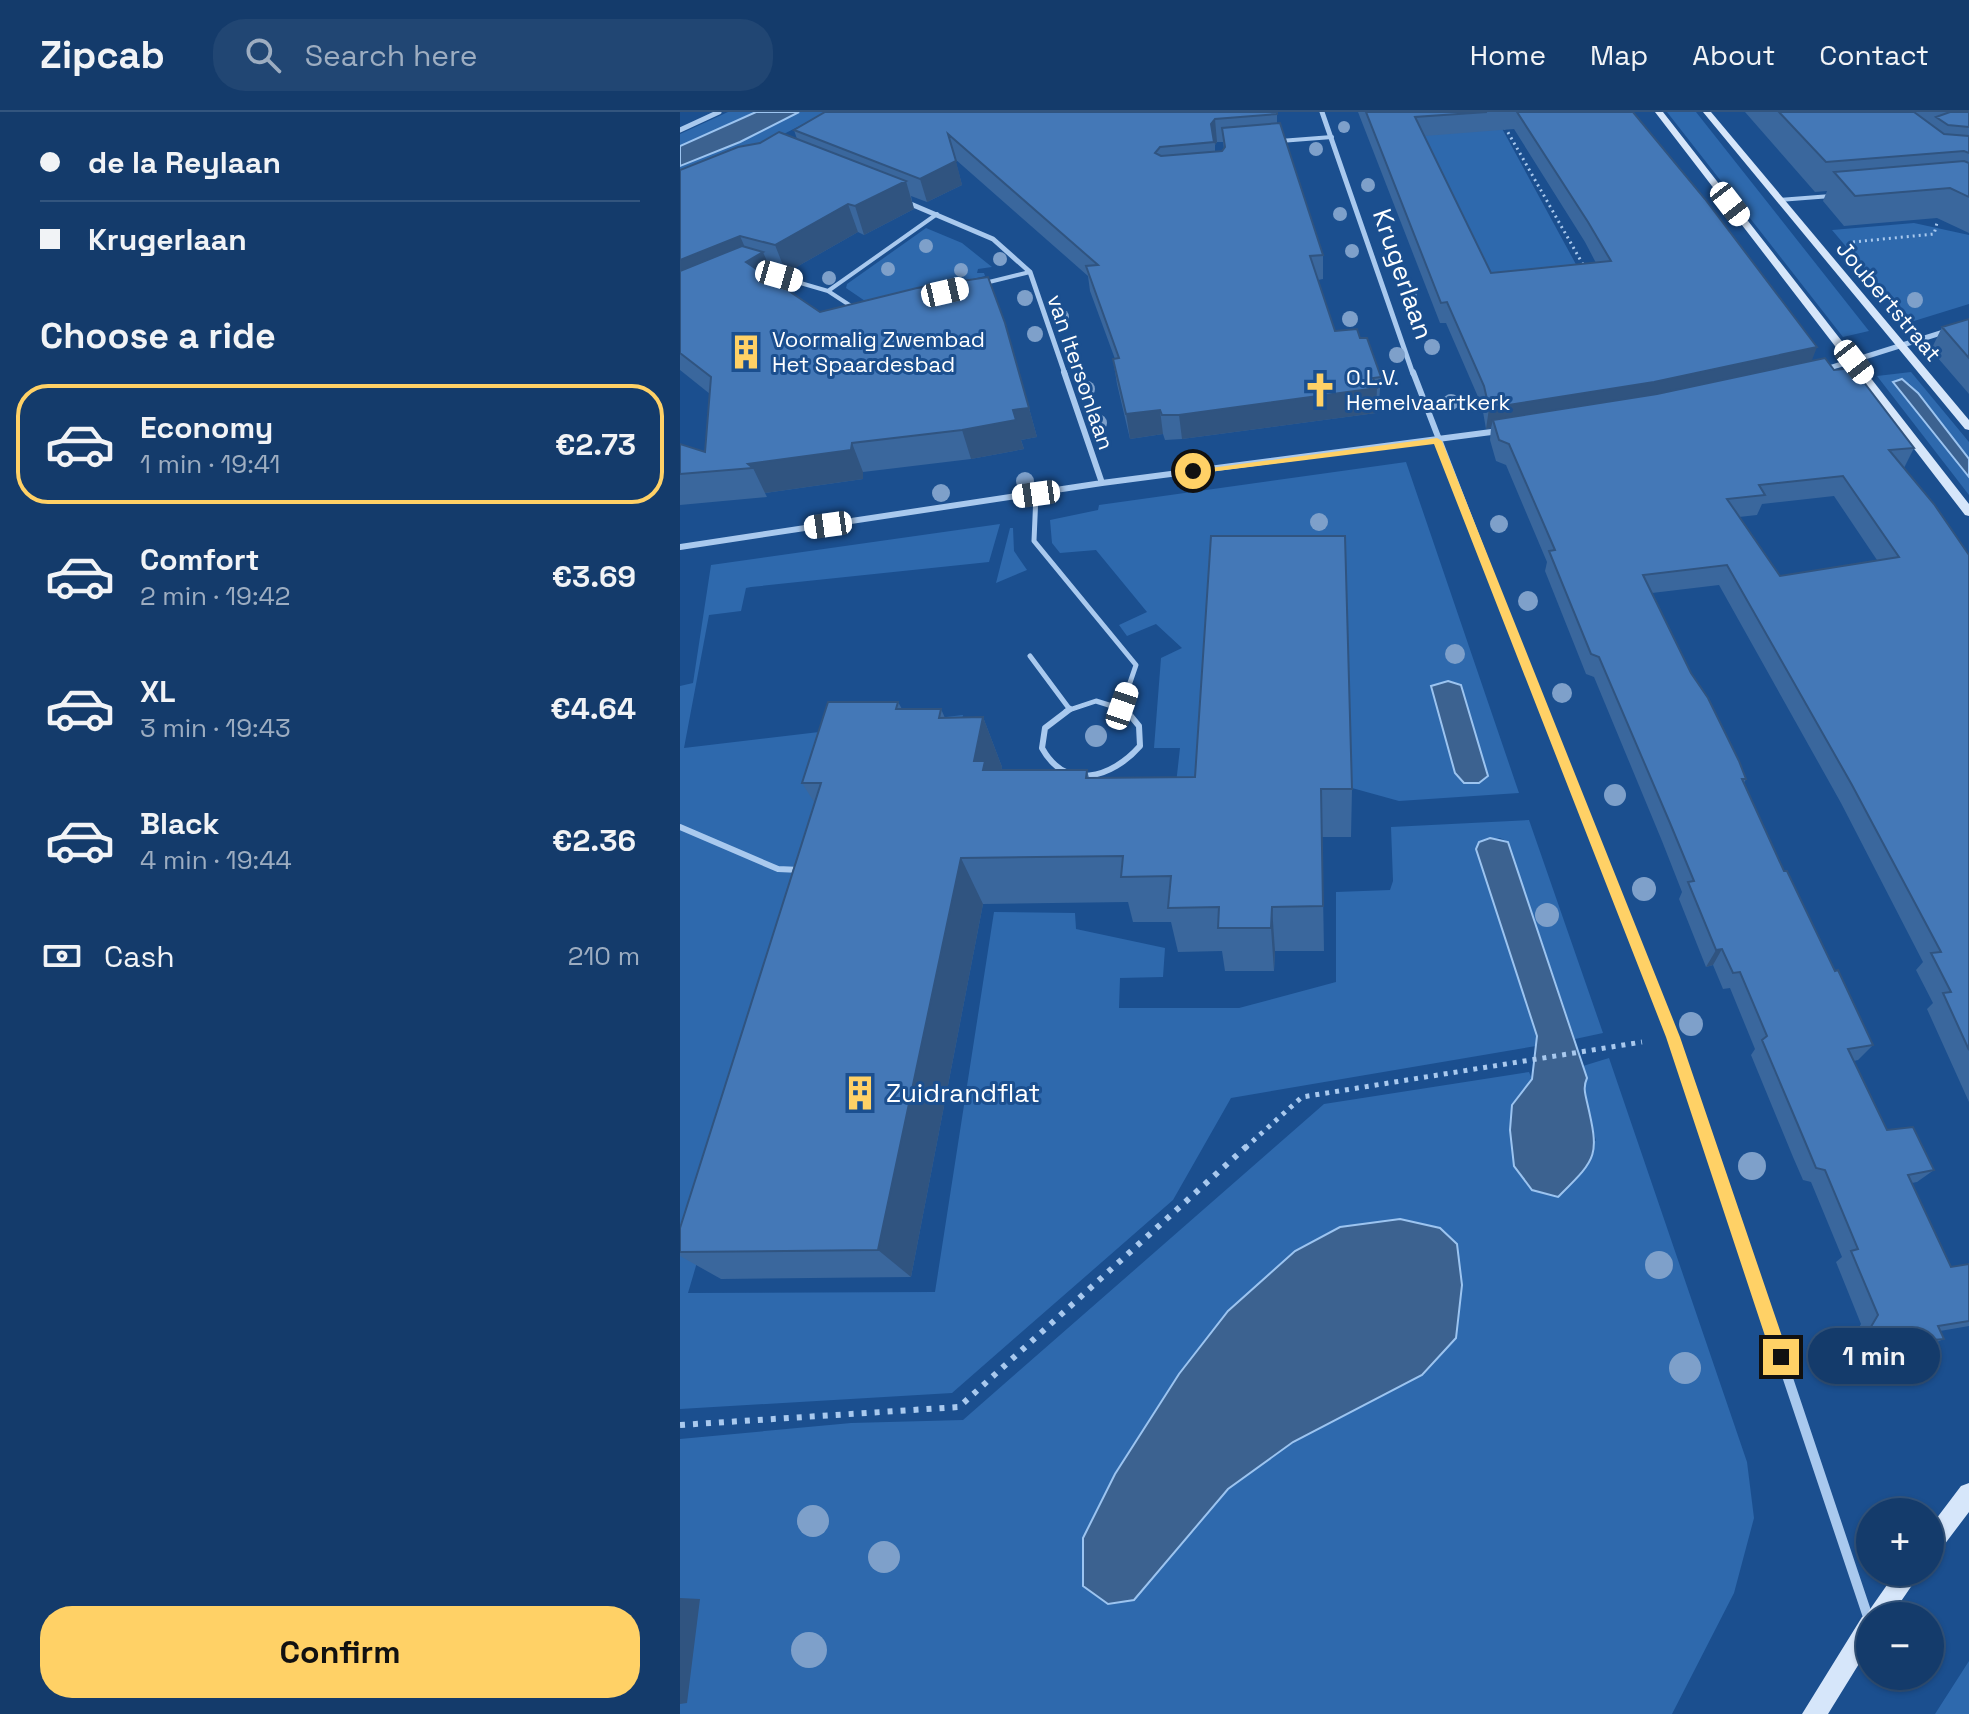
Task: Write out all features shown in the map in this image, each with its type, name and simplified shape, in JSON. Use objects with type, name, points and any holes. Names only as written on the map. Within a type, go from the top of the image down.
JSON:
[{"type":"main road","points":[[1659,112],[1969,512]]},
{"type":"main road","name":"Joubertstraat","points":[[1707,112],[1969,427]]},
{"type":"main road","points":[[1944,1527],[1969,1494]]},
{"type":"main road","points":[[1814,1714],[1856,1646]]},
{"type":"street","points":[[680,130],[719,112]]},
{"type":"street","name":"Krugerlaan","points":[[1322,112],[1437,441],[1673,1037],[1863,1602]]},
{"type":"street","name":"van Itersonlaan","points":[[896,198],[993,239],[1030,272],[1102,483]]},
{"type":"street","points":[[1808,374],[1956,328]]},
{"type":"street","points":[[680,547],[1102,483],[1437,441],[1512,428]]},
{"type":"lane","points":[[1275,142],[1332,137]]},
{"type":"lane","points":[[1779,200],[1839,195]]},
{"type":"lane","points":[[828,291],[937,214]]},
{"type":"lane","points":[[754,269],[828,291],[860,312]]},
{"type":"lane","name":"van Itersonlaan","points":[[984,283],[1030,272]]},
{"type":"lane","points":[[1036,494],[1034,541],[1136,665],[1122,706]]},
{"type":"lane","points":[[1030,656],[1068,707]]},
{"type":"lane","points":[[1096,701],[1122,706],[1140,723],[1140,746],[1120,767],[1089,776],[1059,769],[1048,760],[1042,738],[1046,726],[1068,707],[1096,701]]},
{"type":"lane","points":[[680,827],[778,869],[812,871]]},
{"type":"path","points":[[1505,126],[1591,279]]},
{"type":"path","points":[[1816,246],[1934,234],[1937,223]]},
{"type":"path","points":[[680,1425],[959,1407],[1302,1097],[1673,1037]]},
{"type":"shaded area","points":[[728,112],[756,112],[680,146],[680,134]]},
{"type":"shaded area","points":[[756,112],[799,112],[740,142],[680,166],[680,146]]},
{"type":"shaded area","points":[[799,112],[827,112],[772,140],[680,179],[680,166],[740,142]]},
{"type":"shaded area","points":[[1407,112],[1493,112],[1609,325],[1552,412]]},
{"type":"shaded area","points":[[1667,112],[1696,112],[1869,331],[1843,337]]},
{"type":"shaded area","points":[[1914,223],[1969,235],[1969,304],[1914,321],[1888,296],[1832,230]]},
{"type":"shaded area","points":[[926,228],[962,243],[992,267],[978,269],[977,273],[984,273],[985,276],[877,303],[868,303],[846,288],[847,284]]},
{"type":"shaded area","points":[[1911,372],[1969,442],[1969,459],[1909,383],[1899,390],[1969,477],[1969,495],[1877,376]]},
{"type":"shaded area","points":[[1902,379],[1918,393],[1969,459],[1969,477],[1893,382]]},
{"type":"shaded area","points":[[1406,462],[1519,793],[1399,801],[1352,788],[1176,784],[1180,748],[1154,748],[1161,658],[1182,648],[1156,624],[1127,636],[1119,625],[1147,612],[1096,550],[1060,553],[1052,543],[1050,520],[1098,510],[1099,505]]},
{"type":"shaded area","points":[[1000,524],[989,562],[751,587],[746,588],[741,611],[709,615],[684,748],[963,715],[957,744],[812,871],[688,1293],[935,1292],[994,912],[1075,913],[1076,929],[1165,948],[1163,977],[1120,978],[1119,1008],[1239,1008],[1336,982],[1336,892],[1390,890],[1393,881],[1391,827],[1529,820],[1603,1033],[1575,1039],[1508,842],[1500,838],[1479,842],[1476,849],[1537,1036],[1536,1046],[1231,1098],[1173,1200],[952,1393],[680,1409],[680,686],[693,683],[711,565]]},
{"type":"shaded area","points":[[1010,528],[1013,528],[1014,551],[1027,570],[996,583]]},
{"type":"shaded area","points":[[1448,681],[1461,685],[1488,776],[1479,783],[1464,783],[1455,773],[1431,686]]},
{"type":"shaded area","points":[[1490,838],[1508,842],[1587,1078],[1585,1090],[1593,1135],[1592,1156],[1558,1197],[1532,1190],[1514,1166],[1510,1130],[1512,1105],[1532,1079],[1537,1036],[1476,849],[1479,842]]},
{"type":"shaded area","points":[[1609,1058],[1747,1462],[1754,1518],[1734,1593],[1672,1714],[680,1714],[680,1439],[851,1423],[963,1420],[1324,1104],[1529,1072],[1532,1079],[1512,1105],[1596,1141],[1583,1086],[1587,1078],[1583,1066]]},
{"type":"shaded area","points":[[1400,1219],[1440,1228],[1457,1244],[1462,1285],[1456,1338],[1422,1375],[1293,1442],[1228,1489],[1134,1600],[1108,1604],[1083,1586],[1083,1538],[1115,1474],[1179,1374],[1228,1311],[1295,1251],[1340,1227]]},
{"type":"shaded area","points":[[1969,1661],[1969,1714],[1935,1714]]},
{"type":"building","points":[[825,112],[1277,112],[1215,119],[1211,124],[1214,142],[1160,147],[1155,153],[1161,156],[1222,151],[1225,147],[1222,128],[1280,123],[1323,255],[1310,256],[1335,331],[1357,329],[1360,338],[1367,338],[1381,377],[1373,378],[1377,388],[1179,415],[1162,415],[1160,410],[1126,414],[1113,359],[1119,358],[1086,266],[1098,265],[948,134],[956,161],[920,179],[794,130]]},
{"type":"building","points":[[1366,112],[1487,112],[1415,117],[1491,273],[1611,261],[1517,112],[1633,112],[1705,199],[1817,347],[1654,382],[1489,408],[1484,386],[1447,302],[1441,303]]},
{"type":"building","points":[[1779,112],[1914,112],[1944,134],[1969,136],[1969,153],[1826,162]]},
{"type":"building","points":[[1950,112],[1969,112],[1969,127],[1948,125],[1936,117]]},
{"type":"building","points":[[779,132],[906,181],[855,206],[848,204],[775,245],[740,236],[680,260],[680,170],[738,147],[760,143]]},
{"type":"building","points":[[1969,163],[1969,197],[1950,188],[1855,196],[1834,172]]},
{"type":"building","points":[[742,246],[763,252],[746,262],[820,312],[917,288],[988,277],[1005,323],[1029,408],[1013,410],[1016,420],[962,430],[852,443],[851,450],[748,464],[753,468],[680,474],[680,444],[705,452],[711,377],[680,353],[680,271]]},
{"type":"building","points":[[1969,319],[1969,358],[1942,327]]},
{"type":"building","points":[[1825,358],[1834,370],[1853,368],[1914,448],[1889,450],[1934,504],[1969,555],[1969,1050],[1943,993],[1951,992],[1931,953],[1941,952],[1852,785],[1727,565],[1643,575],[1739,761],[1746,779],[1742,779],[1784,871],[1787,871],[1835,971],[1838,970],[1873,1045],[1848,1049],[1887,1130],[1913,1127],[1934,1170],[1908,1175],[1951,1267],[1969,1264],[1969,1321],[1938,1326],[1944,1339],[1859,1347],[1878,1315],[1851,1251],[1858,1249],[1825,1170],[1816,1168],[1762,1040],[1767,1036],[1740,972],[1733,973],[1722,949],[1716,950],[1688,882],[1694,881],[1670,823],[1599,657],[1591,654],[1549,551],[1555,550],[1509,444],[1499,440],[1493,420],[1657,394]],"holes":[[[1843,476],[1899,557],[1780,576],[1727,499],[1765,495],[1759,485]]]},
{"type":"building","points":[[1211,536],[1345,536],[1352,789],[1321,789],[1323,906],[1272,907],[1271,928],[1218,928],[1219,907],[1168,908],[1171,876],[1121,877],[1123,856],[961,858],[878,1250],[680,1252],[680,1228],[821,783],[802,783],[828,702],[898,702],[896,709],[941,709],[939,718],[983,717],[974,761],[985,761],[983,770],[1087,770],[1086,778],[1195,777]]},
{"type":"place","name":"Voormalig Zwembad Het Spaardesbad","points":[[746,352]]},
{"type":"place","name":"O.L.V. Hemelvaartkerk","points":[[1320,390]]},
{"type":"place","name":"Zuidrandflat","points":[[860,1093]]},
{"type":"route","points":[[1193,471],[1437,441],[1673,1037],[1781,1357]]}]
